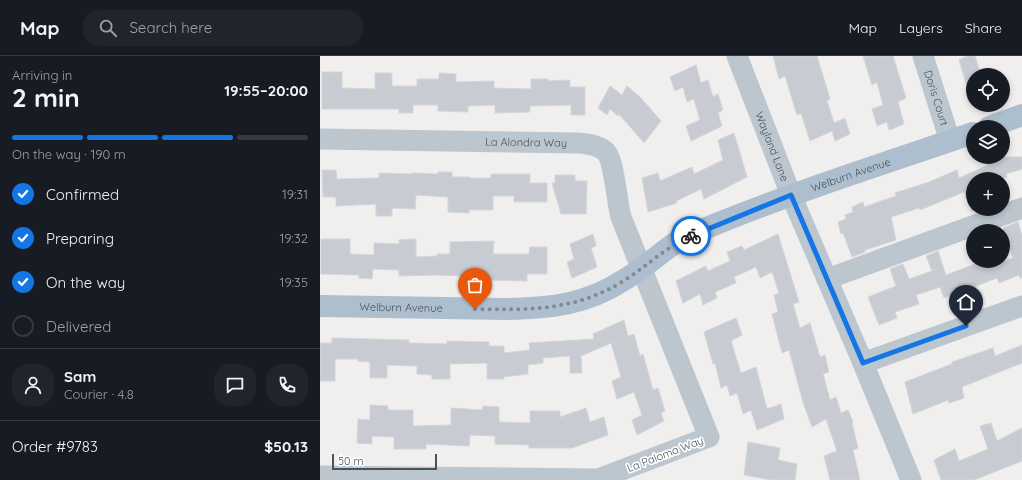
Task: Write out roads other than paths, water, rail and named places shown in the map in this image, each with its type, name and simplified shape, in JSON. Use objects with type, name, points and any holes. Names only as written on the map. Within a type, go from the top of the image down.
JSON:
[{"type":"main road","points":[[1010,120],[1022,116]]},
{"type":"main road","name":"Welburn Avenue","points":[[320,306],[536,309],[556,306],[590,297],[608,290],[641,269],[680,240],[710,227],[791,195],[966,135]]},
{"type":"street","name":"Wayland Lane","points":[[737,56],[791,195],[912,480]]},
{"type":"street","name":"Doris Court","points":[[923,56],[950,141]]},
{"type":"street","name":"La Alondra Way","points":[[320,140],[572,143],[597,146],[605,150],[612,163],[617,204],[641,269]]},
{"type":"street","points":[[827,279],[1022,208]]},
{"type":"street","name":"La Paloma Way","points":[[320,476],[598,480],[709,437],[641,269]]},
{"type":"street","points":[[863,363],[1022,306]]}]
